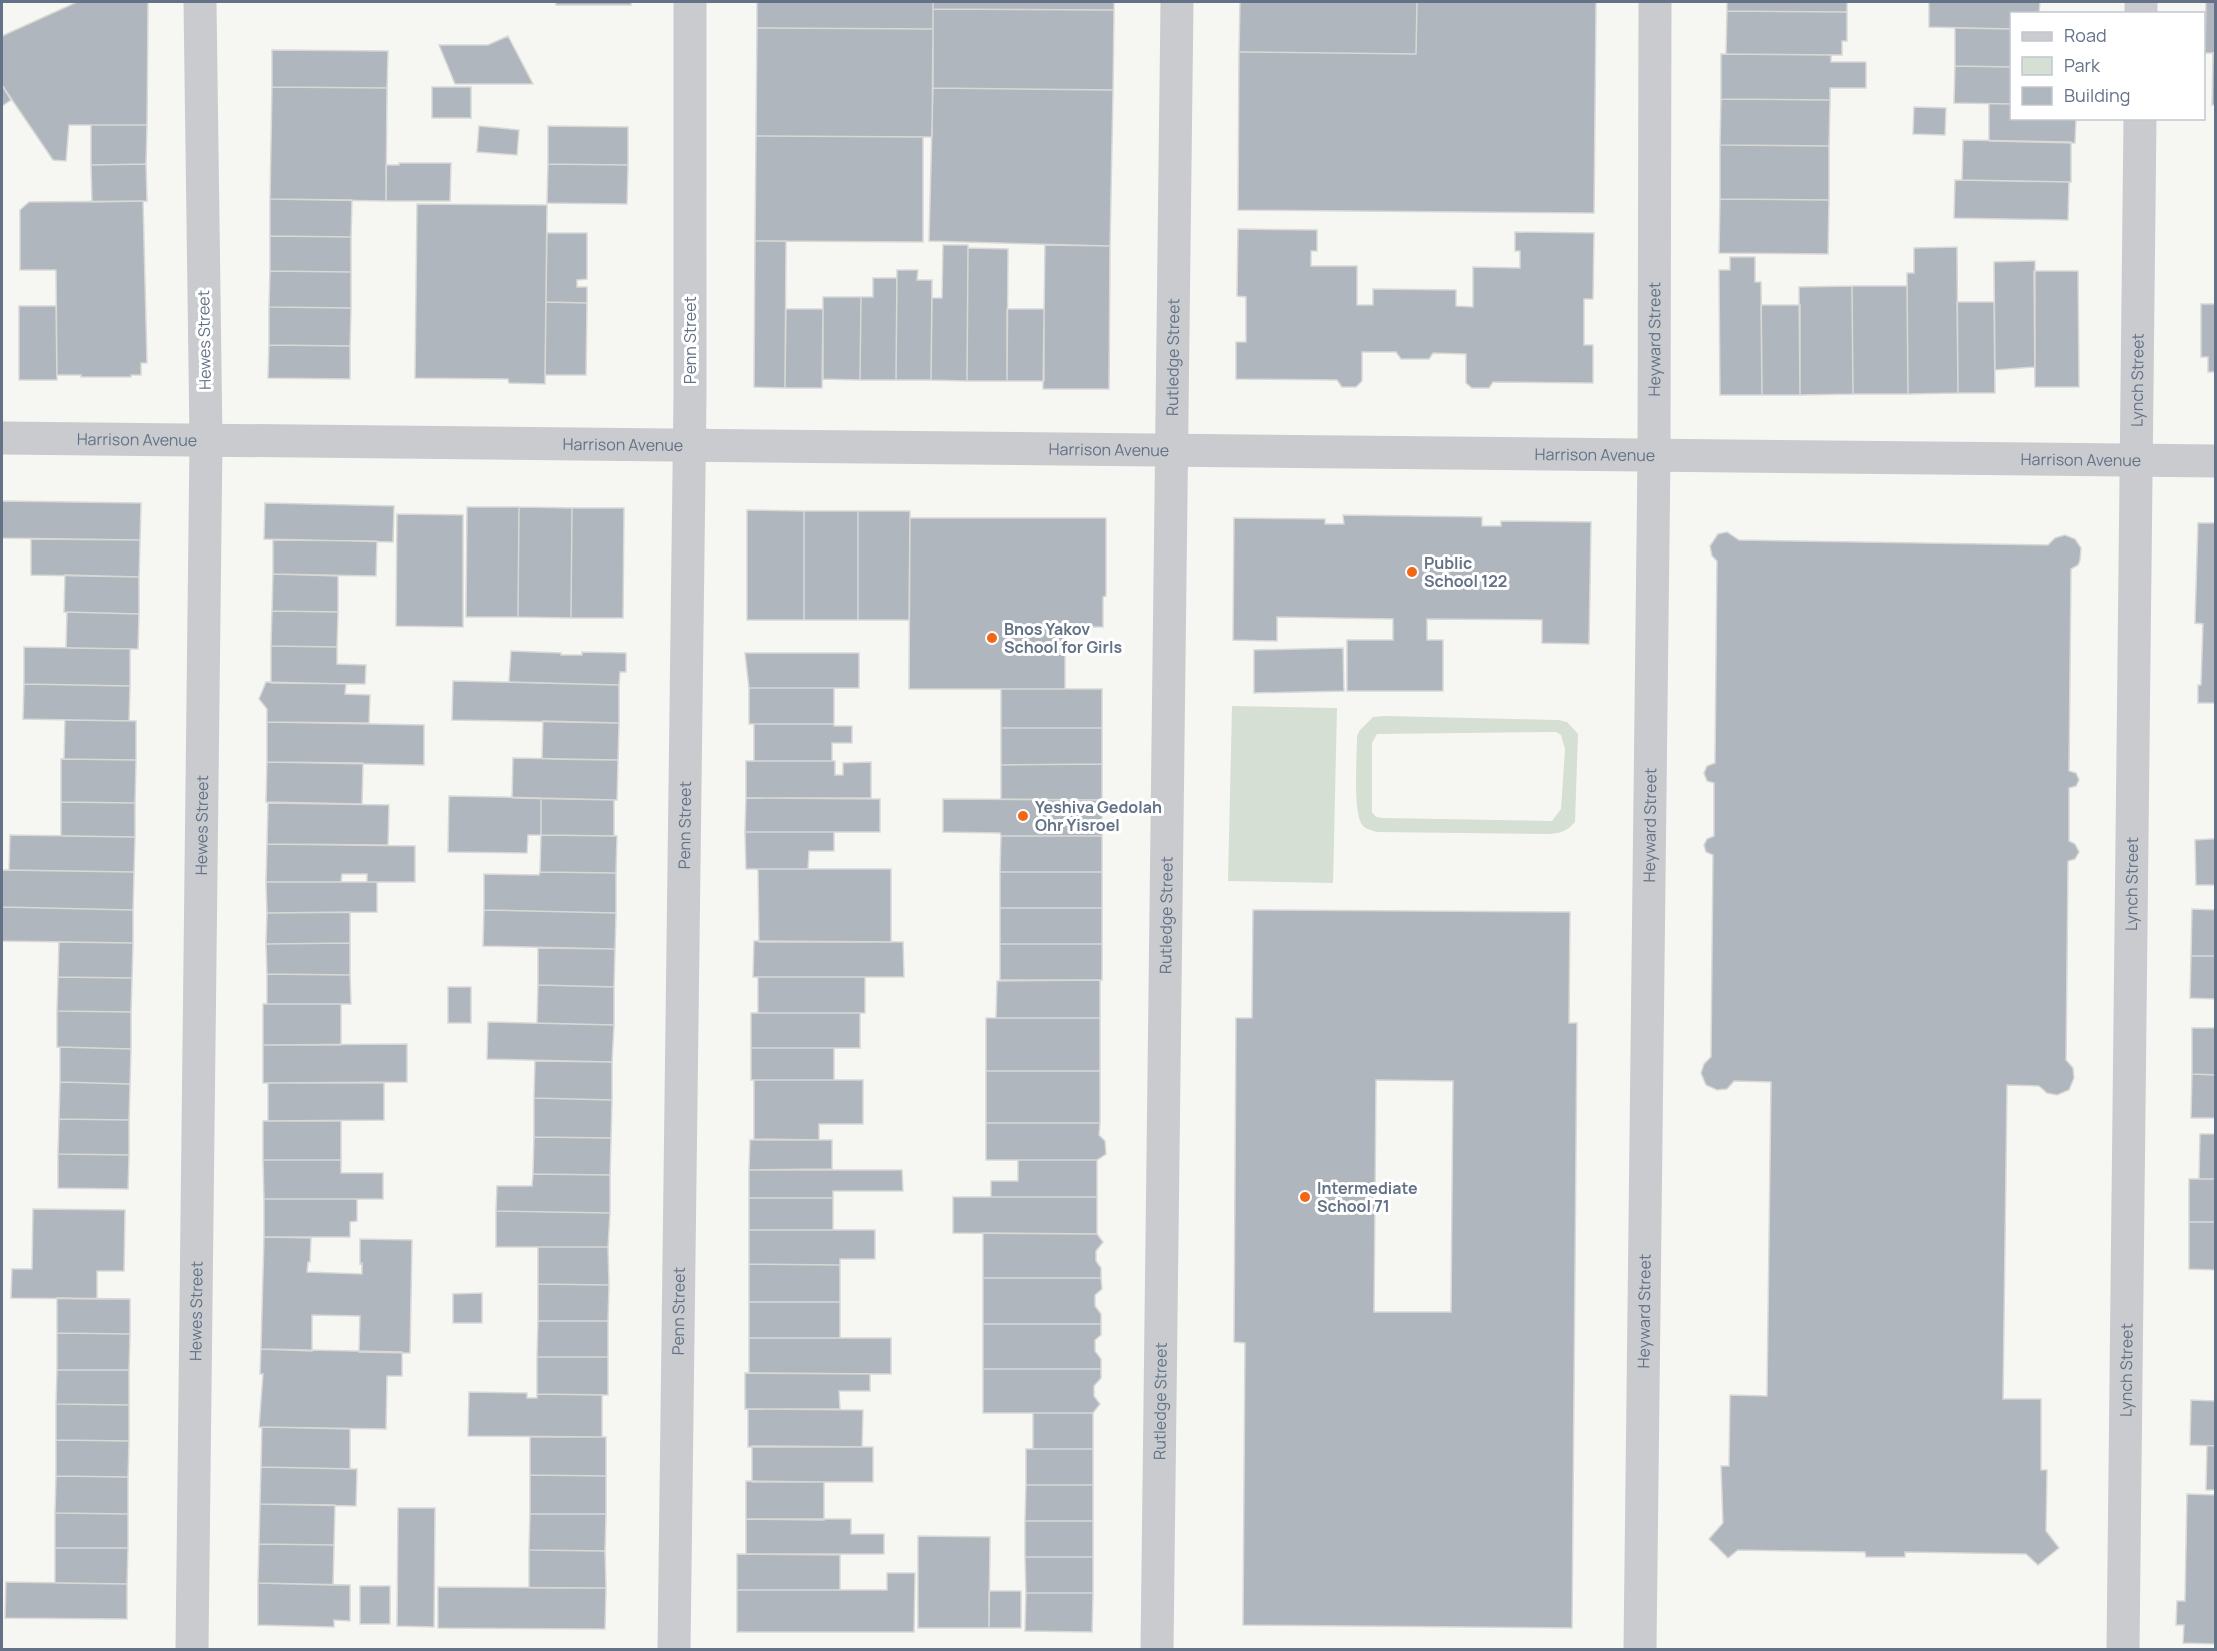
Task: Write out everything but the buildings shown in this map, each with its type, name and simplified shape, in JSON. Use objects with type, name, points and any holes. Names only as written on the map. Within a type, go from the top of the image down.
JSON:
[{"type":"street","name":"Hewes Street","points":[[192,1650],[206,440],[200,2]]},
{"type":"street","name":"Penn Street","points":[[674,1650],[689,446],[690,2]]},
{"type":"street","name":"Rutledge Street","points":[[1157,1650],[1177,2]]},
{"type":"street","name":"Heyward Street","points":[[1640,1650],[1654,454],[1655,2]]},
{"type":"street","name":"Lynch Street","points":[[2123,1650],[2140,120]]},
{"type":"street","name":"Harrison Avenue","points":[[2,438],[2216,461]]},
{"type":"green space","points":[[1232,706],[1337,708],[1333,883],[1228,881]]},
{"type":"green space","points":[[1373,717],[1567,722],[1578,734],[1575,822],[1564,831],[1550,834],[1377,832],[1364,827],[1357,806],[1357,736]],"holes":[[[1556,732],[1561,735],[1565,749],[1561,809],[1552,821],[1383,818],[1376,817],[1372,812],[1372,743],[1377,734]]]},
{"type":"place","name":"Public School 122","points":[[1412,572]]},
{"type":"place","name":"Bnos Yakov School for Girls","points":[[992,638]]},
{"type":"place","name":"Yeshiva Gedolah Ohr Yisroel","points":[[1023,816]]},
{"type":"place","name":"Intermediate School 71","points":[[1305,1197]]}]
